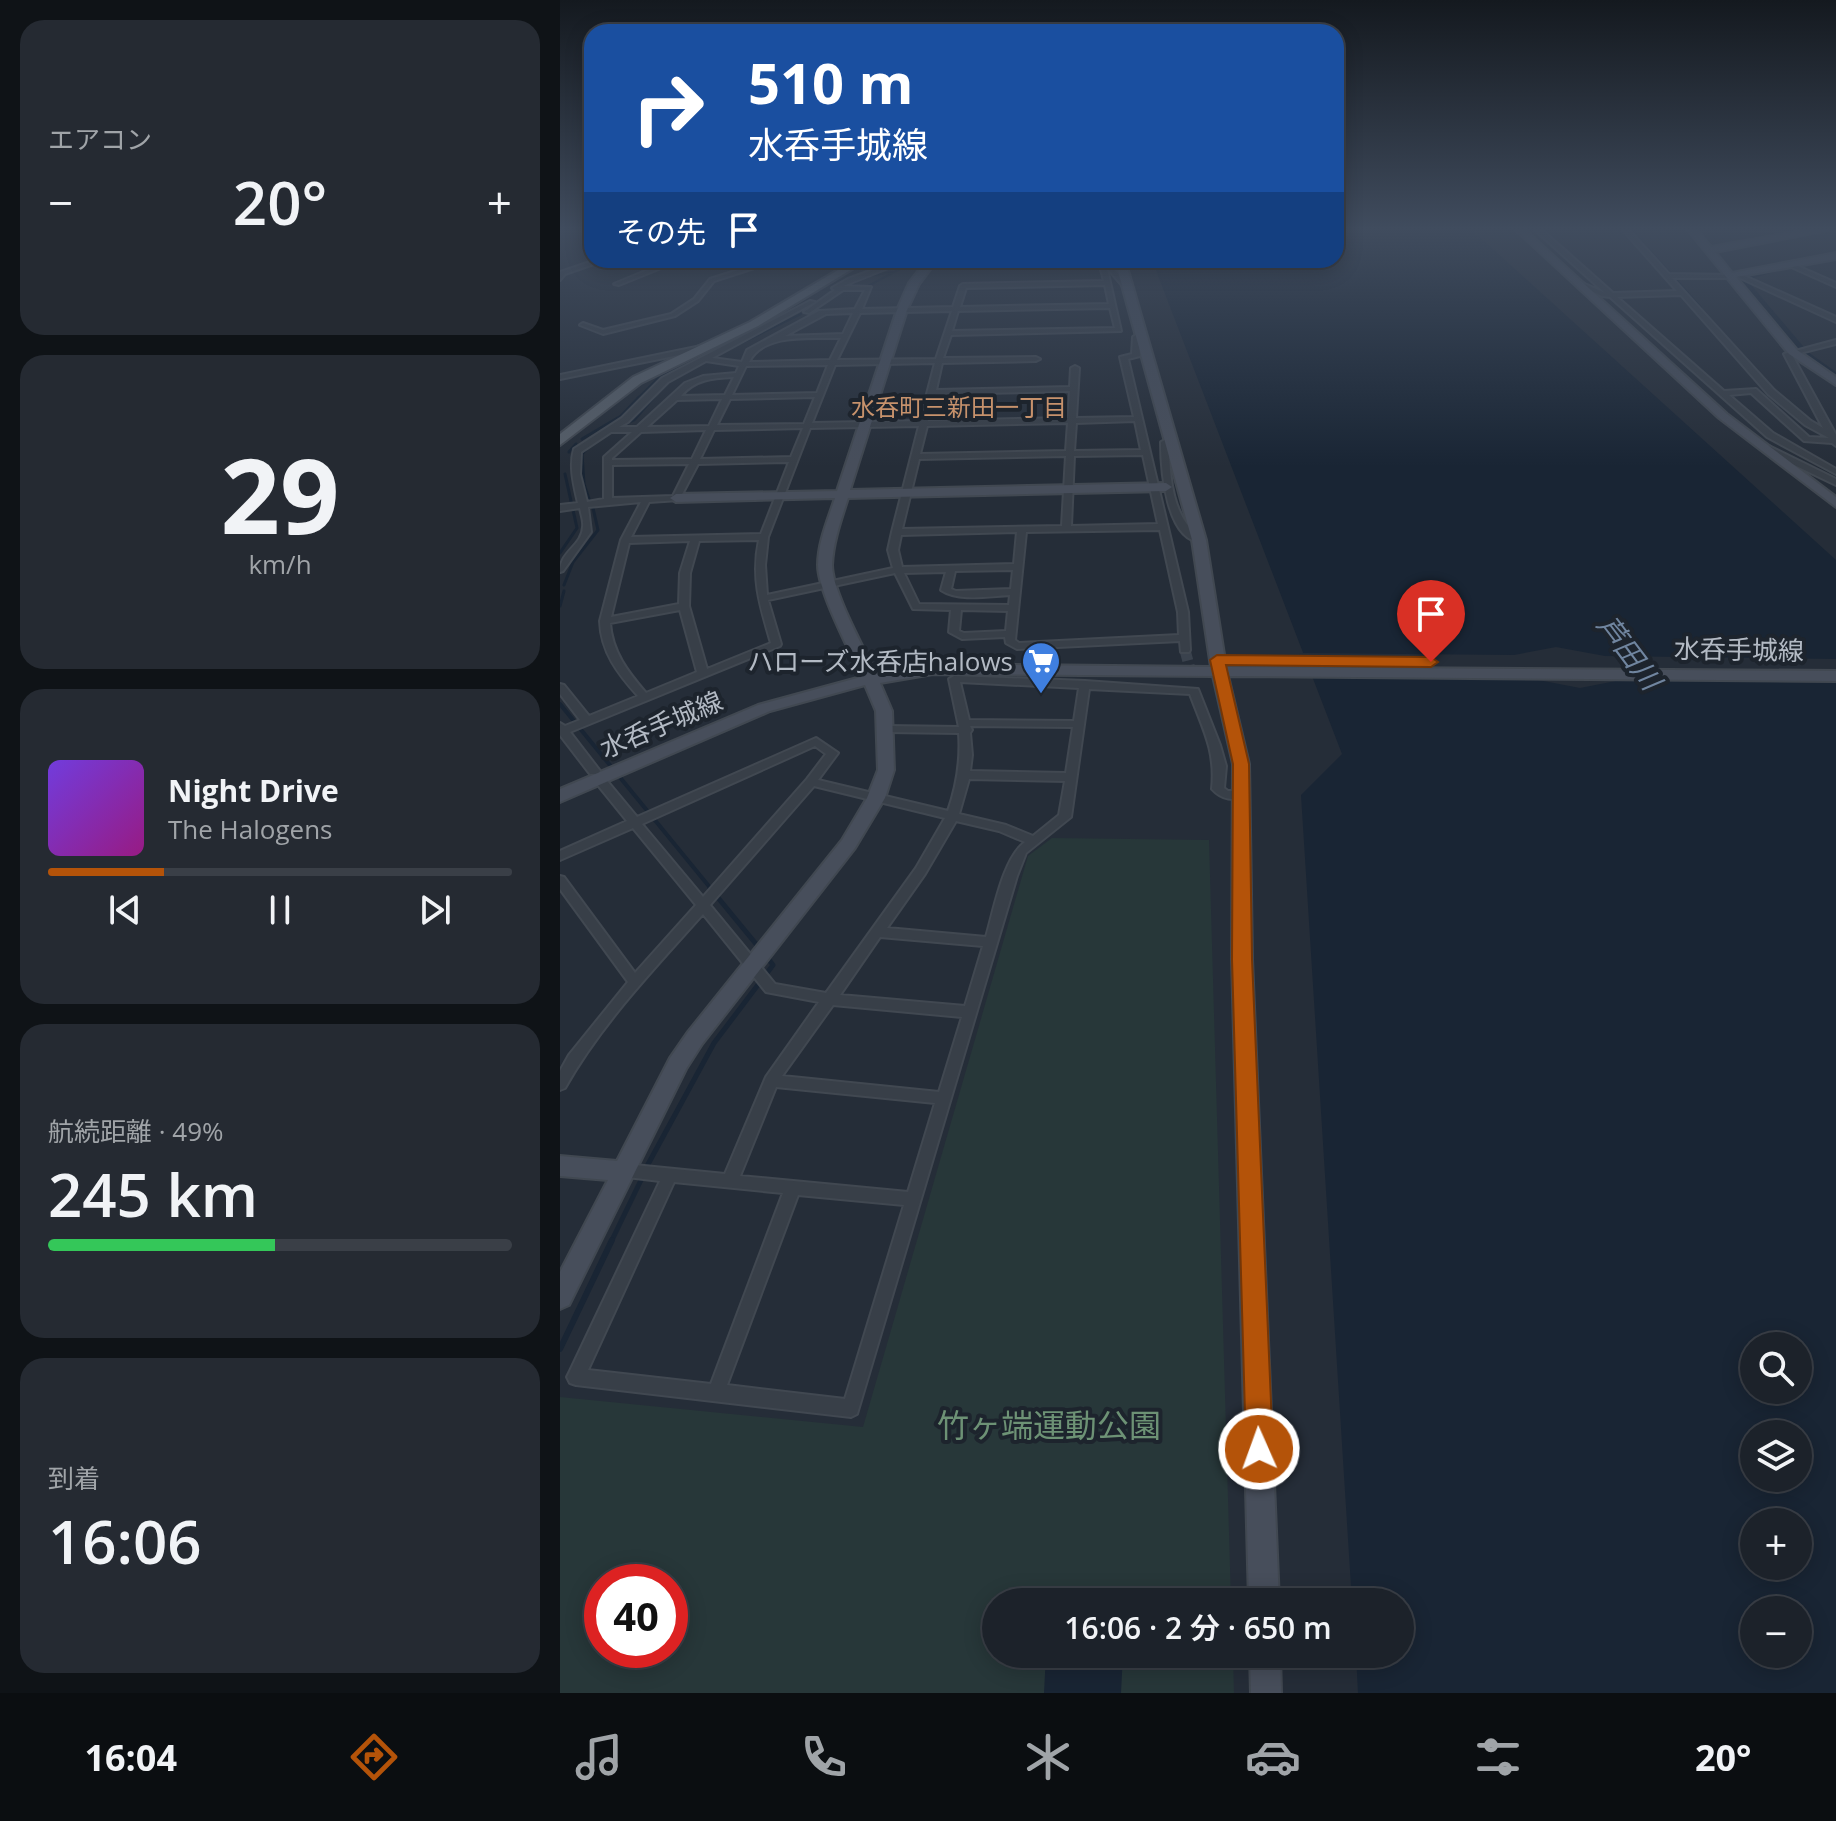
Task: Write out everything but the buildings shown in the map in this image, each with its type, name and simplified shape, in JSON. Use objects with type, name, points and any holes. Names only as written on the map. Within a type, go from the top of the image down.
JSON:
[{"type":"main road","points":[[560,441],[637,380],[702,353],[779,309]]},
{"type":"street","points":[[583,325],[594,326],[603,332],[673,315],[682,309]]},
{"type":"street","points":[[807,309],[955,309]]},
{"type":"street","points":[[571,507],[577,451],[625,420],[665,380],[702,353],[807,309]]},
{"type":"street","points":[[955,309],[904,494],[893,550],[898,570],[916,607],[1013,608]]},
{"type":"street","points":[[1041,331],[1044,309]]},
{"type":"street","points":[[949,333],[1119,330],[1114,309]]},
{"type":"street","points":[[1134,309],[1199,540],[1219,665],[1241,764],[1264,1588]]},
{"type":"street","points":[[1605,309],[1750,439],[1836,503]]},
{"type":"street","points":[[1631,309],[1770,435],[1836,472]]},
{"type":"street","points":[[1696,309],[1787,408],[1831,434]]},
{"type":"street","points":[[1701,309],[1778,391],[1831,434]]},
{"type":"street","points":[[1760,309],[1793,352],[1816,372],[1836,382]]},
{"type":"street","points":[[1811,309],[1836,320]]},
{"type":"street","points":[[560,1297],[630,1172],[678,1064],[761,965],[849,844],[876,798],[886,770],[887,729],[870,674],[829,585],[825,567],[829,536],[902,310]]},
{"type":"street","points":[[676,498],[750,352],[826,311]]},
{"type":"street","points":[[858,311],[832,363],[764,537],[757,563],[762,599],[776,644],[564,729],[608,770],[640,820],[711,896],[761,965],[829,999],[970,1012]]},
{"type":"street","points":[[1141,334],[1136,337],[1136,356],[1124,357],[1137,419],[1161,488],[1188,534],[1199,540]]},
{"type":"street","points":[[777,338],[846,336]]},
{"type":"street","points":[[1831,434],[1788,354],[1835,343]]},
{"type":"street","points":[[560,377],[702,353],[744,364],[1036,359]]},
{"type":"street","points":[[1066,528],[1075,368]]},
{"type":"street","points":[[1798,373],[1816,372]]},
{"type":"street","points":[[608,501],[608,457],[675,398],[681,389],[705,375],[739,375]]},
{"type":"street","points":[[931,392],[1074,389]]},
{"type":"street","points":[[1724,393],[1753,391],[1807,439],[1831,434]]},
{"type":"street","points":[[675,398],[820,395]]},
{"type":"street","points":[[610,430],[1137,419]]},
{"type":"street","points":[[1171,439],[1165,442],[1161,488],[1164,527],[1183,612],[1185,650]]},
{"type":"street","points":[[1750,439],[1836,482]]},
{"type":"street","points":[[915,457],[1147,452]]},
{"type":"street","points":[[608,463],[795,459]]},
{"type":"street","points":[[571,507],[608,501],[676,498],[1161,488]]},
{"type":"street","points":[[644,697],[617,667],[604,635],[625,540],[646,500]]},
{"type":"street","points":[[560,569],[587,533],[589,524],[571,507]]},
{"type":"street","points":[[896,532],[1164,527]]},
{"type":"street","points":[[1022,529],[1010,641],[1017,646],[1183,638]]},
{"type":"street","points":[[625,540],[764,537]]},
{"type":"street","points":[[695,539],[685,573],[684,606],[703,674]]},
{"type":"street","points":[[762,599],[898,570],[1018,567]]},
{"type":"street","points":[[951,569],[946,590],[955,594],[1015,592]]},
{"type":"street","points":[[605,621],[684,606]]},
{"type":"street","points":[[956,609],[954,632],[962,636],[1011,634]]},
{"type":"street","name":"水呑手城線","points":[[560,786],[764,708],[870,674],[933,669],[1219,665],[1836,666]]},
{"type":"street","name":"水呑手城線","points":[[1244,665],[1836,676]]},
{"type":"street","points":[[1192,677],[1220,766],[1218,789],[1225,795],[1240,794]]},
{"type":"street","points":[[730,1181],[771,1081],[954,818],[966,775],[967,726],[954,679],[1194,691]]},
{"type":"street","points":[[664,1175],[576,1377],[851,1408],[1021,851],[1065,817],[1085,684]]},
{"type":"street","points":[[560,687],[586,722]]},
{"type":"street","points":[[887,729],[1079,724]]},
{"type":"street","points":[[560,856],[816,741],[832,753],[811,782],[567,1056],[560,1084]]},
{"type":"street","name":"水呑手城線","points":[[560,796],[608,770]]},
{"type":"street","points":[[966,775],[1071,777]]},
{"type":"street","points":[[811,782],[1002,828],[1032,840]]},
{"type":"street","points":[[560,880],[635,982]]},
{"type":"street","points":[[877,932],[991,942]]},
{"type":"street","points":[[771,1081],[944,1098]]},
{"type":"street","points":[[560,1166],[914,1199]]},
{"type":"street","points":[[716,1393],[793,1187]]},
{"type":"street","points":[[1265,1668],[1266,1693]]},
{"type":"green space","name":"竹ヶ端運動公園","points":[[1052,838],[1209,840],[1231,1588],[982,1588],[982,1668],[1233,1668],[1234,1693],[560,1693],[560,1397],[863,1427],[1028,856]]},
{"type":"water","name":"芦田川","points":[[1171,309],[1559,309],[1836,560],[1836,1693],[1358,1693],[1357,1668],[1414,1668],[1414,1588],[1351,1588],[1301,795],[1342,754]]},
{"type":"water","points":[[1045,1668],[1122,1668],[1121,1693],[1044,1693]]},
{"type":"pier","points":[[1556,647],[1605,656],[1836,659],[1836,683],[1621,680],[1580,688],[1533,679],[1308,677],[1299,653],[1514,655]]},
{"type":"waterway","points":[[1768,309],[1805,354],[1836,375]]},
{"type":"waterway","points":[[717,355],[801,314]]},
{"type":"waterway","points":[[639,397],[657,379],[711,352]]},
{"type":"waterway","points":[[652,399],[667,382]]},
{"type":"waterway","points":[[582,439],[621,416],[639,397]]},
{"type":"waterway","points":[[618,427],[634,420],[654,397]]},
{"type":"waterway","points":[[569,452],[576,444]]},
{"type":"waterway","points":[[589,446],[582,454],[584,484],[590,502]]},
{"type":"waterway","points":[[560,553],[577,528],[565,474]]},
{"type":"waterway","points":[[564,585],[573,562],[598,530],[593,508]]},
{"type":"waterway","points":[[560,606],[564,591]]},
{"type":"waterway","points":[[560,704],[712,890]]},
{"type":"waterway","points":[[710,888],[761,950]]},
{"type":"waterway","points":[[646,1168],[714,1043],[773,965],[766,956]]},
{"type":"waterway","points":[[611,1242],[643,1176]]},
{"type":"waterway","points":[[560,1349],[612,1240]]},
{"type":"tunnel","points":[[1185,650],[1192,677]]},
{"type":"place","name":"ハローズ水呑店halows","points":[[1041,695]]},
{"type":"district","name":"水呑町三新田一丁目","points":[[959,406]]},
{"type":"route","points":[[1259,1449],[1251,1144],[1242,959],[1241,764],[1217,660],[1431,662]]}]
